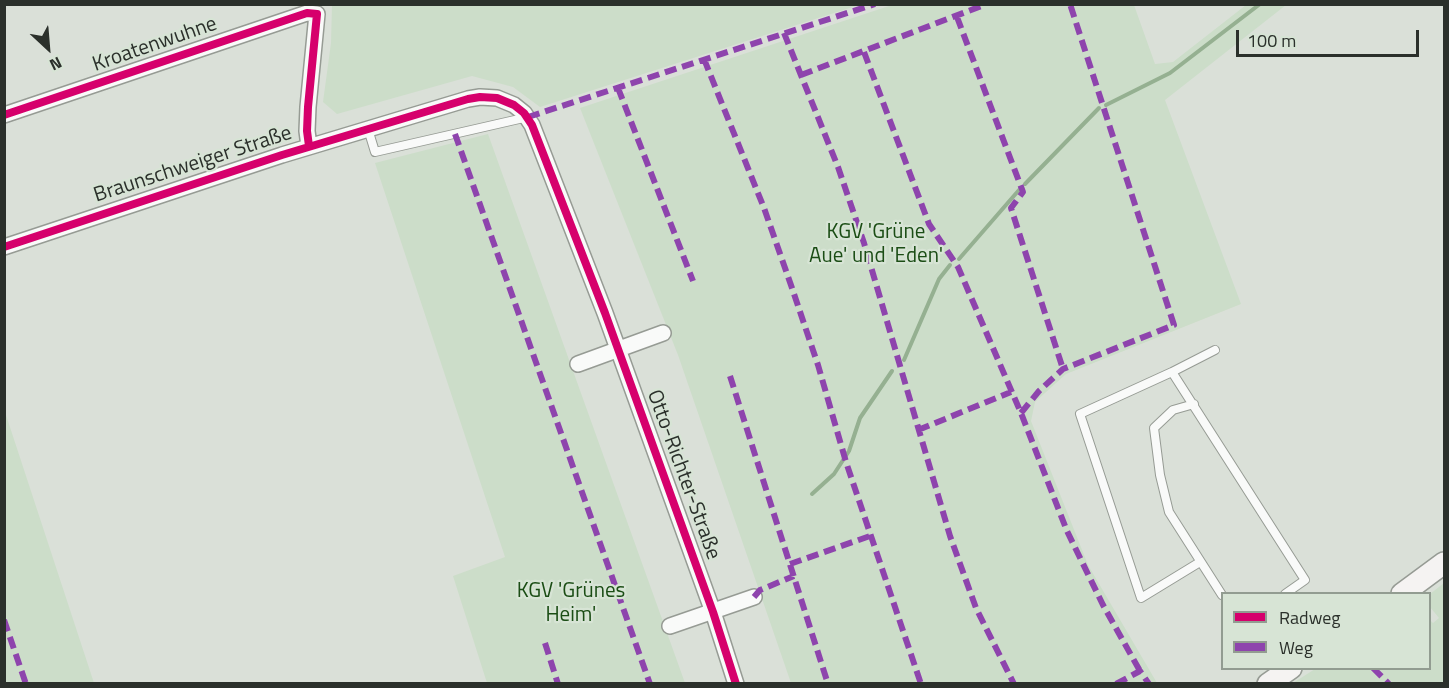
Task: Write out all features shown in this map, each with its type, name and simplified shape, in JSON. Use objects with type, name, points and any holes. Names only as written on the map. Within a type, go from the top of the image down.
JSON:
[{"type":"main road","points":[[1405,592],[1444,563]]},
{"type":"street","name":"Kroatenwuhne","points":[[4,115],[318,9]]},
{"type":"street","name":"Kroatenwuhne","points":[[309,146],[308,107],[318,9]]},
{"type":"street","name":"Braunschweiger Straße","points":[[4,247],[309,146],[480,97],[506,101],[528,117]]},
{"type":"street","name":"Otto-Richter-Straße","points":[[528,117],[619,350],[713,612],[736,684]]},
{"type":"street","points":[[578,364],[663,333]]},
{"type":"street","points":[[670,626],[754,597]]},
{"type":"lane","points":[[368,129],[375,152],[528,117]]},
{"type":"lane","points":[[1200,562],[1141,598],[1080,414],[1215,350]]},
{"type":"lane","points":[[1172,372],[1305,580],[1288,592]]},
{"type":"lane","points":[[1194,404],[1173,410],[1154,428],[1161,475],[1170,512],[1221,594]]},
{"type":"green space","points":[[332,4],[859,5],[540,107],[513,87],[472,76],[337,114],[323,102],[331,43]]},
{"type":"green space","name":"KGV 'Grüne Aue' und 'Eden'","points":[[892,5],[1134,5],[1155,64],[1173,62],[1246,5],[1286,5],[1165,100],[1241,304],[1066,374],[1035,402],[1031,421],[1088,565],[1157,683],[791,683],[678,355],[580,108]]},
{"type":"green space","name":"KGV 'Grünes Heim'","points":[[488,134],[685,683],[487,683],[453,576],[505,557],[375,163]]},
{"type":"green space","points":[[5,412],[94,683],[5,683]]},
{"type":"green space","points":[[1444,583],[1444,683],[1293,683],[1313,670],[1431,670],[1431,621],[1433,623],[1439,618],[1431,608],[1431,593]]},
{"type":"waterway","points":[[1106,105],[1170,73],[1260,4]]},
{"type":"waterway","points":[[1025,184],[1099,108]]},
{"type":"waterway","points":[[959,259],[1019,190]]},
{"type":"waterway","points":[[904,360],[939,279],[950,265]]},
{"type":"waterway","points":[[812,494],[834,474],[849,451],[860,418],[892,371]]},
{"type":"marked path","points":[[528,117],[875,4]]},
{"type":"marked path","points":[[1021,413],[1039,391],[1063,369],[1174,325],[1070,4]]},
{"type":"marked path","points":[[801,75],[984,5]]},
{"type":"marked path","points":[[957,17],[1023,192],[1011,208],[1063,369]]},
{"type":"marked path","points":[[784,33],[838,167],[864,243],[950,536],[976,608],[1014,684]]},
{"type":"marked path","points":[[864,52],[929,224],[958,267],[1021,413],[1067,531],[1103,605],[1140,671]]},
{"type":"marked path","points":[[704,59],[764,208],[792,288],[818,365],[846,462],[921,684]]},
{"type":"marked path","points":[[618,88],[693,281]]},
{"type":"marked path","points":[[455,134],[650,684]]},
{"type":"marked path","points":[[730,376],[828,684]]},
{"type":"marked path","points":[[918,430],[1011,392]]},
{"type":"marked path","points":[[790,564],[870,536]]},
{"type":"marked path","points":[[754,597],[760,590],[794,576]]},
{"type":"marked path","points":[[4,620],[26,684]]},
{"type":"marked path","points":[[545,643],[558,684]]},
{"type":"marked path","points":[[1375,670],[1389,684]]},
{"type":"marked path","points":[[1116,684],[1140,671],[1149,684]]},
{"type":"cycle path","points":[[4,115],[307,13],[317,14],[308,107],[309,146]]},
{"type":"cycle path","points":[[4,247],[282,155],[468,99],[497,98],[514,105],[524,113],[532,125],[605,313],[713,612],[736,684]]}]
